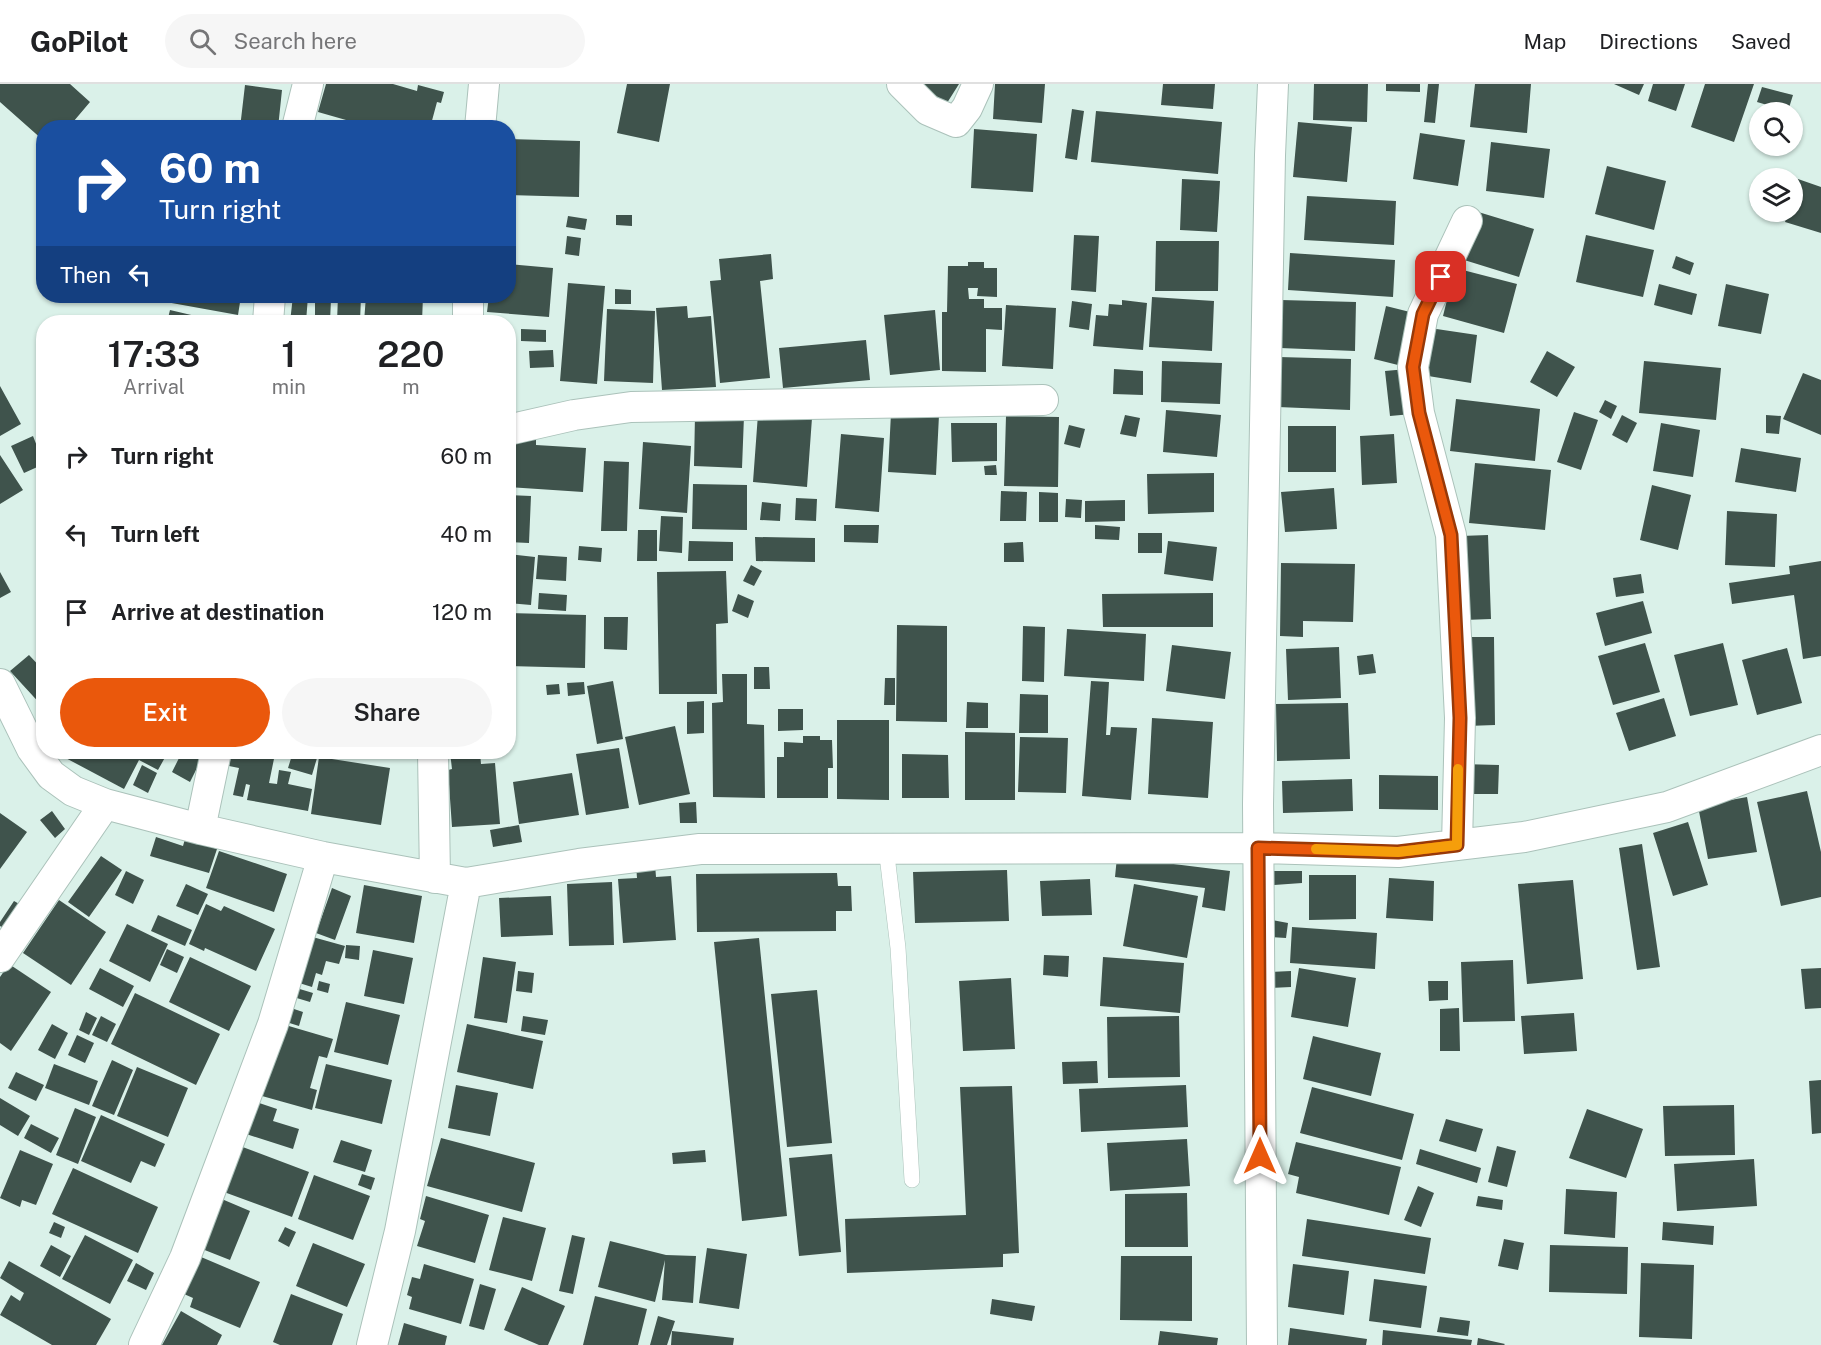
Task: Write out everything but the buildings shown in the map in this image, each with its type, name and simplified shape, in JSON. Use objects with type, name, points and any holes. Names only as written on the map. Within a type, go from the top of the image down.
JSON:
[{"type":"street","points":[[299,120],[308,84]]},
{"type":"street","points":[[481,120],[484,84]]},
{"type":"street","points":[[902,84],[928,110],[956,122],[967,108],[978,84]]},
{"type":"street","points":[[1262,1345],[1258,848],[1269,155],[1274,84]]},
{"type":"street","points":[[1457,845],[1460,718],[1451,535],[1419,413],[1413,367],[1423,314],[1467,221]]},
{"type":"street","points":[[516,428],[574,415],[632,407],[1043,400]]},
{"type":"street","points":[[0,684],[36,754]]},
{"type":"street","points":[[39,759],[51,775],[73,791],[105,804],[200,829],[323,857],[466,883],[579,864],[700,849],[1258,848],[1398,852],[1524,837],[1667,807],[1821,750]]},
{"type":"street","points":[[200,829],[215,759]]},
{"type":"street","points":[[433,759],[435,878]]},
{"type":"street","points":[[0,957],[105,804]]},
{"type":"street","points":[[144,1345],[185,1258],[273,1024],[323,857]]},
{"type":"street","points":[[372,1345],[400,1231],[466,883]]},
{"type":"lane","points":[[886,847],[898,948],[912,1180]]},
{"type":"slow traffic","points":[[1316,849],[1398,852],[1457,845],[1458,769]]},
{"type":"route","points":[[1260,1156],[1258,848],[1398,852],[1457,845],[1460,718],[1451,535],[1419,413],[1413,367],[1423,314],[1441,277]]}]
